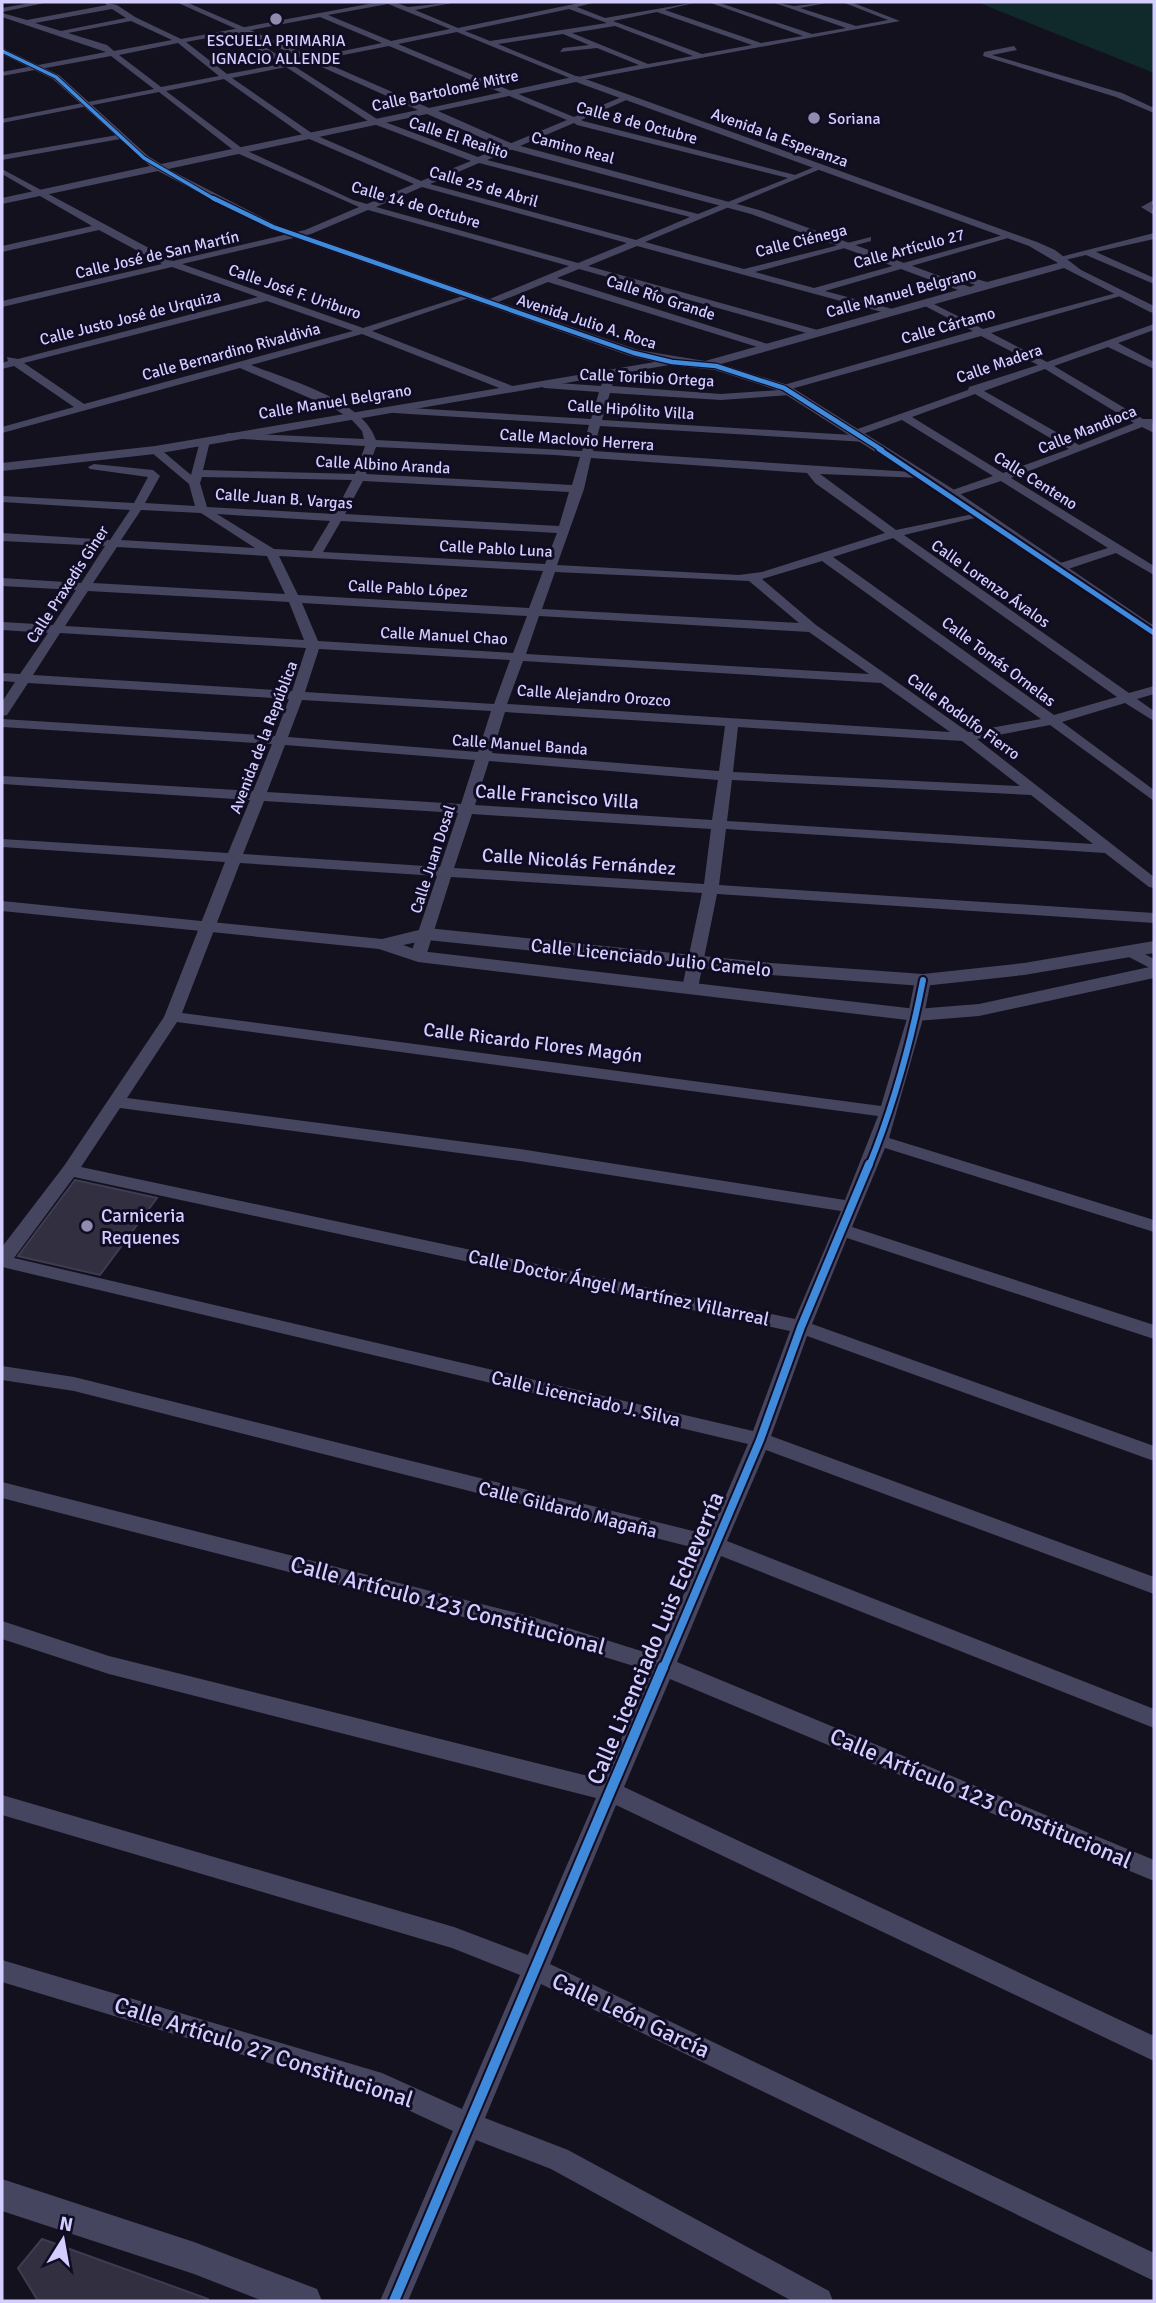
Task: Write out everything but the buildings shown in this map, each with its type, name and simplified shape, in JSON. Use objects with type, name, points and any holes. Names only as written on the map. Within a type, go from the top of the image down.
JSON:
[{"type":"street","points":[[2,13],[46,2]]},
{"type":"street","name":"Calle 25 de Abril","points":[[106,2],[132,19],[180,41],[224,76],[310,136],[420,184],[892,312]]},
{"type":"street","name":"Camino Real","points":[[180,2],[241,31],[509,146],[726,203],[848,244],[970,291]]},
{"type":"street","name":"Camino Real","points":[[205,2],[522,139],[779,208]]},
{"type":"street","points":[[2,74],[389,2]]},
{"type":"street","name":"Avenida la Esperanza","points":[[389,2],[627,98],[1010,236],[1154,310]]},
{"type":"street","points":[[408,9],[454,2]]},
{"type":"street","points":[[331,56],[593,2]]},
{"type":"street","points":[[606,20],[694,2]]},
{"type":"street","points":[[711,2],[816,37]]},
{"type":"street","points":[[775,2],[858,29]]},
{"type":"street","points":[[790,7],[828,2]]},
{"type":"street","name":"Calle Bartolomé Mitre","points":[[2,201],[510,92],[896,21],[845,2]]},
{"type":"street","points":[[24,23],[115,6]]},
{"type":"street","points":[[570,7],[703,57]]},
{"type":"street","points":[[656,9],[763,47]]},
{"type":"street","points":[[680,18],[734,10]]},
{"type":"street","name":"Calle 14 de Octubre","points":[[2,13],[24,23],[97,44],[114,53],[240,151],[367,208],[817,333]]},
{"type":"street","name":"Calle 8 de Octubre","points":[[321,15],[510,92],[571,120],[794,177]]},
{"type":"street","points":[[58,33],[132,19]]},
{"type":"street","points":[[490,43],[615,24]]},
{"type":"street","name":"Calle El Realito","points":[[241,31],[374,121],[475,161],[695,216]]},
{"type":"street","points":[[564,32],[646,66]]},
{"type":"street","points":[[563,50],[596,46]]},
{"type":"street","points":[[1014,48],[987,56],[1119,95],[1154,111]]},
{"type":"street","name":"Avenida Julio A. Roca","points":[[2,51],[41,67],[88,104],[144,158],[227,206],[294,235],[634,354],[672,362],[706,364],[787,390],[923,475],[1154,634]]},
{"type":"street","points":[[2,121],[311,60]]},
{"type":"street","name":"Calle José de San Martín","points":[[2,304],[294,235],[367,208],[522,139],[627,98]]},
{"type":"street","points":[[2,158],[123,136]]},
{"type":"street","points":[[488,303],[726,203],[819,168]]},
{"type":"street","name":"Calle José F. Uriburo","points":[[2,171],[173,265],[363,331],[511,389]]},
{"type":"street","points":[[2,249],[103,226]]},
{"type":"street","points":[[845,231],[987,286]]},
{"type":"street","name":"Calle Artículo 27","points":[[816,290],[1010,236]]},
{"type":"street","points":[[1063,261],[1087,252],[1154,236]]},
{"type":"street","name":"Calle Ciénega","points":[[743,271],[868,239]]},
{"type":"street","points":[[1087,252],[1154,281]]},
{"type":"street","name":"Calle Manuel Belgrano","points":[[706,364],[970,291],[1063,261]]},
{"type":"street","points":[[1137,274],[1154,270]]},
{"type":"street","name":"Calle Río Grande","points":[[546,278],[767,347]]},
{"type":"street","name":"Calle Cártamo","points":[[787,390],[1121,293]]},
{"type":"street","name":"Calle Bernardino Rivaldivia","points":[[2,430],[363,331],[466,296]]},
{"type":"street","name":"Calle Justo José de Urquiza","points":[[2,366],[266,298]]},
{"type":"street","points":[[926,303],[1044,364],[1154,430]]},
{"type":"street","name":"Calle Madera","points":[[861,436],[901,415],[1154,327]]},
{"type":"street","points":[[1109,342],[1154,366]]},
{"type":"street","points":[[2,353],[82,408]]},
{"type":"street","name":"Calle Manuel Belgrano","points":[[2,467],[155,450],[672,362]]},
{"type":"street","points":[[242,365],[356,415],[369,429],[371,444],[358,477],[316,554]]},
{"type":"street","name":"Calle Juan Dosal","points":[[418,956],[500,706],[578,489],[603,390],[610,374]]},
{"type":"street","name":"Calle Toribio Ortega","points":[[544,385],[721,397],[787,390]]},
{"type":"street","points":[[973,390],[1077,449]]},
{"type":"street","name":"Calle Hipólito Villa","points":[[394,410],[861,436]]},
{"type":"street","name":"Calle Centeno","points":[[901,415],[1154,571]]},
{"type":"street","name":"Calle Mandioca","points":[[951,494],[1003,478],[1154,418]]},
{"type":"street","name":"Calle Maclovio Herrera","points":[[229,436],[588,455],[811,471],[923,475]]},
{"type":"street","points":[[205,441],[196,478],[202,509],[228,528],[271,552]]},
{"type":"street","points":[[155,450],[196,478]]},
{"type":"street","name":"Calle Praxedis Giner","points":[[2,712],[138,506],[154,476],[152,473],[94,467]]},
{"type":"street","name":"Calle Lorenzo Ávalos","points":[[811,471],[820,481],[1154,718]]},
{"type":"street","name":"Calle Albino Aranda","points":[[196,478],[358,477],[578,489]]},
{"type":"street","name":"Calle Juan B. Vargas","points":[[2,499],[564,530]]},
{"type":"street","name":"Calle Pablo Luna","points":[[2,537],[751,578],[894,534],[979,514]]},
{"type":"street","points":[[1058,568],[1115,549]]},
{"type":"street","name":"Avenida de la República","points":[[2,1261],[70,1170],[172,1017],[312,658],[313,647],[295,599],[271,552]]},
{"type":"street","name":"Calle Tomás Ornelas","points":[[822,555],[980,666],[1154,797]]},
{"type":"street","name":"Calle Rodolfo Fierro","points":[[751,578],[812,628],[966,737],[1154,884]]},
{"type":"street","name":"Calle Pablo López","points":[[2,582],[812,628]]},
{"type":"street","name":"Calle Manuel Chao","points":[[2,626],[313,647],[519,656],[885,679]]},
{"type":"street","name":"Calle Alejandro Orozco","points":[[2,677],[966,737],[1050,720],[1154,690]]},
{"type":"street","points":[[690,988],[711,888],[716,826],[733,722]]},
{"type":"street","name":"Calle Manuel Banda","points":[[2,723],[279,741],[726,776],[1037,791]]},
{"type":"street","name":"Calle Francisco Villa","points":[[2,780],[1110,849]]},
{"type":"street","name":"Calle Nicolás Fernández","points":[[2,843],[1154,918]]},
{"type":"street","name":"Calle Licenciado Julio Camelo","points":[[2,906],[208,929],[381,944],[418,956],[916,1015]]},
{"type":"street","name":"Calle Licenciado Julio Camelo","points":[[381,944],[427,934],[923,980]]},
{"type":"street","points":[[923,980],[1154,947]]},
{"type":"street","points":[[1131,952],[1154,965]]},
{"type":"street","points":[[916,1015],[979,1010],[1154,972]]},
{"type":"street","name":"Calle Licenciado Luis Echeverría","points":[[394,2301],[537,1970],[760,1440],[801,1327],[879,1141],[916,1015],[923,980]]},
{"type":"street","name":"Calle Ricardo Flores Magón","points":[[172,1017],[889,1112]]},
{"type":"street","points":[[117,1102],[533,1157],[852,1207]]},
{"type":"street","points":[[879,1141],[1154,1226]]},
{"type":"street","name":"Calle Doctor Ángel Martínez Villarreal","points":[[70,1170],[801,1327],[1154,1454]]},
{"type":"street","points":[[841,1230],[1154,1332]]},
{"type":"street","name":"Calle Licenciado J. Silva","points":[[2,1261],[760,1440],[1154,1586]]},
{"type":"street","name":"Calle Gildardo Magaña","points":[[2,1373],[74,1384],[715,1545],[1154,1719]]},
{"type":"street","name":"Calle Artículo 123 Constitucional","points":[[2,1490],[521,1623],[665,1667],[1154,1871]]},
{"type":"street","points":[[2,1630],[108,1665],[611,1791],[1154,2049]]},
{"type":"street","name":"Calle León García","points":[[2,1805],[441,1934],[537,1970],[1154,2267]]},
{"type":"street","name":"Calle Artículo 27 Constitucional","points":[[2,1970],[382,2085],[470,2125],[559,2159],[819,2301]]},
{"type":"street","points":[[2,2195],[194,2258],[305,2301]]},
{"type":"green space","points":[[977,2],[1154,2],[1154,73]]},
{"type":"cycle path","points":[[2,51],[56,77],[144,158],[207,195],[273,227],[634,353],[672,362],[716,366],[784,388],[951,494],[1154,633]]},
{"type":"cycle path","points":[[394,2301],[760,1440],[801,1327],[879,1141],[916,1015],[923,980]]},
{"type":"place","name":"ESCUELA PRIMARIA IGNACIO ALLENDE","points":[[276,19]]},
{"type":"place","name":"Soriana","points":[[814,118]]},
{"type":"place","name":"Carniceria Requenes","points":[[87,1226]]}]
